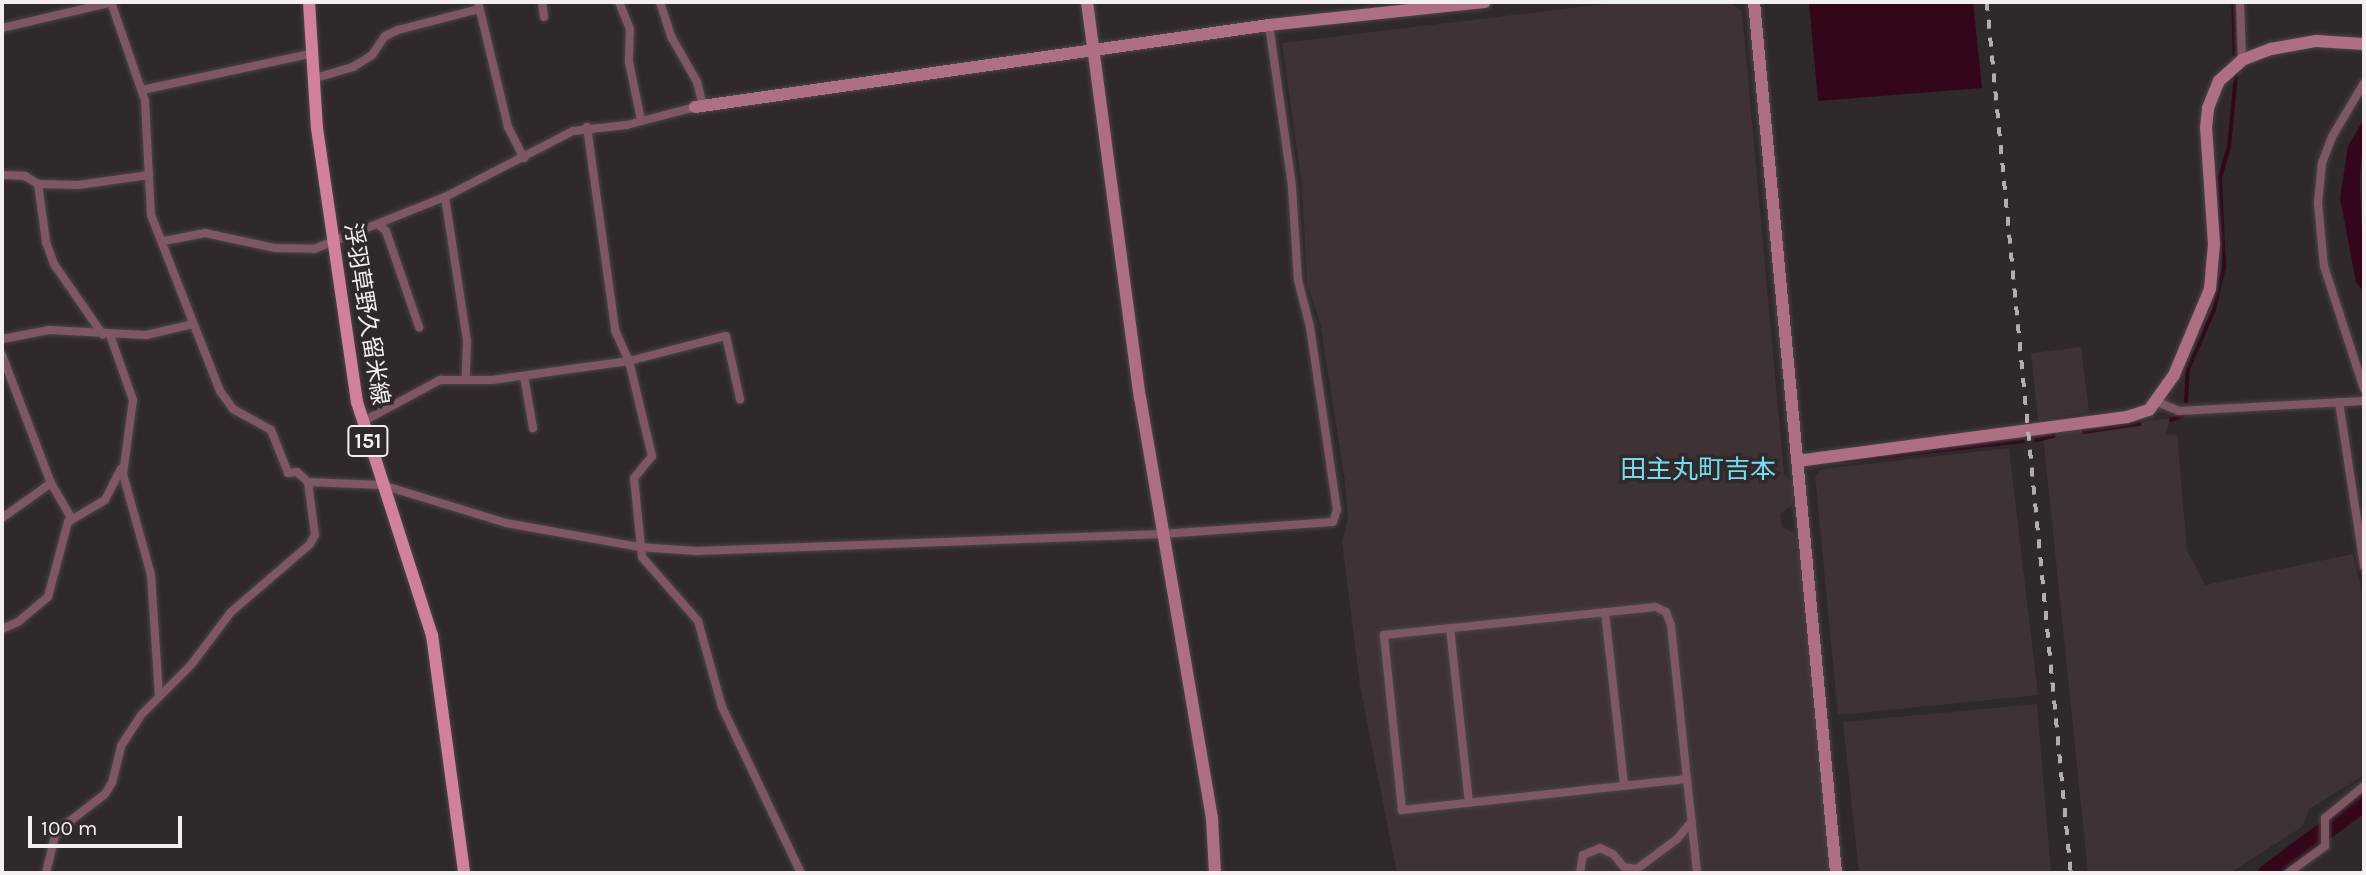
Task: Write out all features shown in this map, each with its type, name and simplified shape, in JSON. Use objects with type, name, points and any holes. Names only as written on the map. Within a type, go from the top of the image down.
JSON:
[{"type":"main road","name":"浮羽草野久留米線","points":[[309,2],[312,79],[333,241],[362,422],[432,635],[464,873]]},
{"type":"street","points":[[2,29],[112,2],[142,90],[151,215],[164,241],[220,391],[233,409],[271,430],[288,472],[297,472],[308,482],[382,485],[506,523],[639,547],[736,550],[1162,534],[1333,522],[1337,517],[1310,327],[1298,280],[1292,186],[1269,26]]},
{"type":"street","points":[[542,2],[544,18]]},
{"type":"street","points":[[619,2],[630,29],[629,62],[640,120]]},
{"type":"street","points":[[660,2],[672,38],[697,82],[699,107]]},
{"type":"street","points":[[1087,2],[1162,534],[1215,838],[1216,873]]},
{"type":"street","points":[[164,241],[205,233],[298,251],[379,225],[445,197],[467,182],[524,158],[547,142],[587,127],[640,120],[699,107],[1269,26],[1485,2]]},
{"type":"street","points":[[1754,2],[1836,873]]},
{"type":"street","points":[[2240,2],[2242,60]]},
{"type":"street","points":[[312,79],[353,67],[372,55],[385,36],[398,30],[479,5],[508,127],[524,158]]},
{"type":"street","points":[[1797,461],[2127,417],[2157,402],[2197,329],[2210,289],[2214,244],[2207,108],[2219,81],[2242,60],[2306,42],[2364,44]]},
{"type":"street","points":[[142,90],[310,54]]},
{"type":"street","points":[[2364,83],[2332,137],[2322,163],[2318,203],[2324,266],[2364,389]]},
{"type":"street","points":[[587,127],[615,330],[629,361],[652,456],[634,478],[639,547],[651,571],[684,600],[698,621],[727,718],[800,873]]},
{"type":"street","points":[[2,175],[25,176],[38,184],[78,185],[149,174]]},
{"type":"street","points":[[38,184],[46,242],[54,264],[107,335],[133,408],[123,463],[125,487],[151,575],[159,697]]},
{"type":"street","points":[[445,197],[467,341],[466,379]]},
{"type":"street","points":[[379,225],[386,231],[419,327]]},
{"type":"street","points":[[2,339],[50,330],[146,335],[193,324]]},
{"type":"street","points":[[362,422],[440,380],[524,376],[629,361],[726,336],[740,399]]},
{"type":"street","points":[[2,355],[51,483],[71,517],[48,597],[18,622],[2,629]]},
{"type":"street","points":[[524,376],[533,428]]},
{"type":"street","points":[[2157,402],[2179,411],[2364,401]]},
{"type":"street","points":[[2339,402],[2364,566]]},
{"type":"street","points":[[71,517],[105,500],[123,463]]},
{"type":"street","points":[[46,873],[56,832],[105,793],[112,783],[121,746],[159,697],[191,666],[231,612],[310,544],[315,535],[308,482]]},
{"type":"street","points":[[2,517],[51,483]]},
{"type":"street","points":[[1687,779],[1402,810],[1384,635],[1656,607],[1666,612],[1687,779],[1692,821],[1697,873]]},
{"type":"street","points":[[1605,612],[1624,785]]},
{"type":"street","points":[[1450,628],[1469,803]]},
{"type":"street","points":[[2288,873],[2326,841],[2324,822],[2328,813],[2364,786]]},
{"type":"street","points":[[1580,873],[1583,855],[1600,848],[1613,854],[1624,867],[1634,871],[1677,839],[1692,821]]},
{"type":"shaded area","points":[[1622,2],[1731,2],[1742,12],[1784,474],[1793,483],[1794,493],[1792,505],[1780,514],[1782,527],[1793,532],[1799,543],[1831,873],[1397,873],[1360,686],[1342,542],[1348,516],[1344,475],[1320,322],[1307,283],[1302,186],[1282,43]]},
{"type":"shaded area","points":[[1809,2],[1973,2],[1982,88],[1818,101]]},
{"type":"shaded area","points":[[2364,119],[2360,181],[2364,292],[2356,282],[2340,198],[2348,146]]},
{"type":"shaded area","points":[[2081,347],[2089,412],[2038,420],[2031,353]]},
{"type":"shaded area","points":[[2171,418],[2165,435],[2177,434],[2187,550],[2205,585],[2353,554],[2364,602],[2364,775],[2309,809],[2303,826],[2230,873],[2088,873],[2043,435]]},
{"type":"shaded area","points":[[2009,448],[2038,695],[1838,715],[1815,475],[1822,469]]},
{"type":"shaded area","points":[[2037,704],[2051,873],[1859,873],[1843,722]]},
{"type":"waterway","points":[[2234,2],[2235,54]]},
{"type":"waterway","points":[[2186,402],[2188,369],[2214,310],[2224,267],[2220,178],[2229,147],[2236,76]]},
{"type":"waterway","points":[[2171,420],[2185,415]]},
{"type":"waterway","points":[[2084,432],[2139,424]]},
{"type":"waterway","points":[[2036,440],[2054,436]]},
{"type":"waterway","points":[[1845,461],[2023,441]]},
{"type":"waterway","points":[[2267,873],[2364,801]]},
{"type":"railway","points":[[1987,2],[2071,873]]},
{"type":"district","name":"田主丸町吉本","points":[[1698,470]]}]
